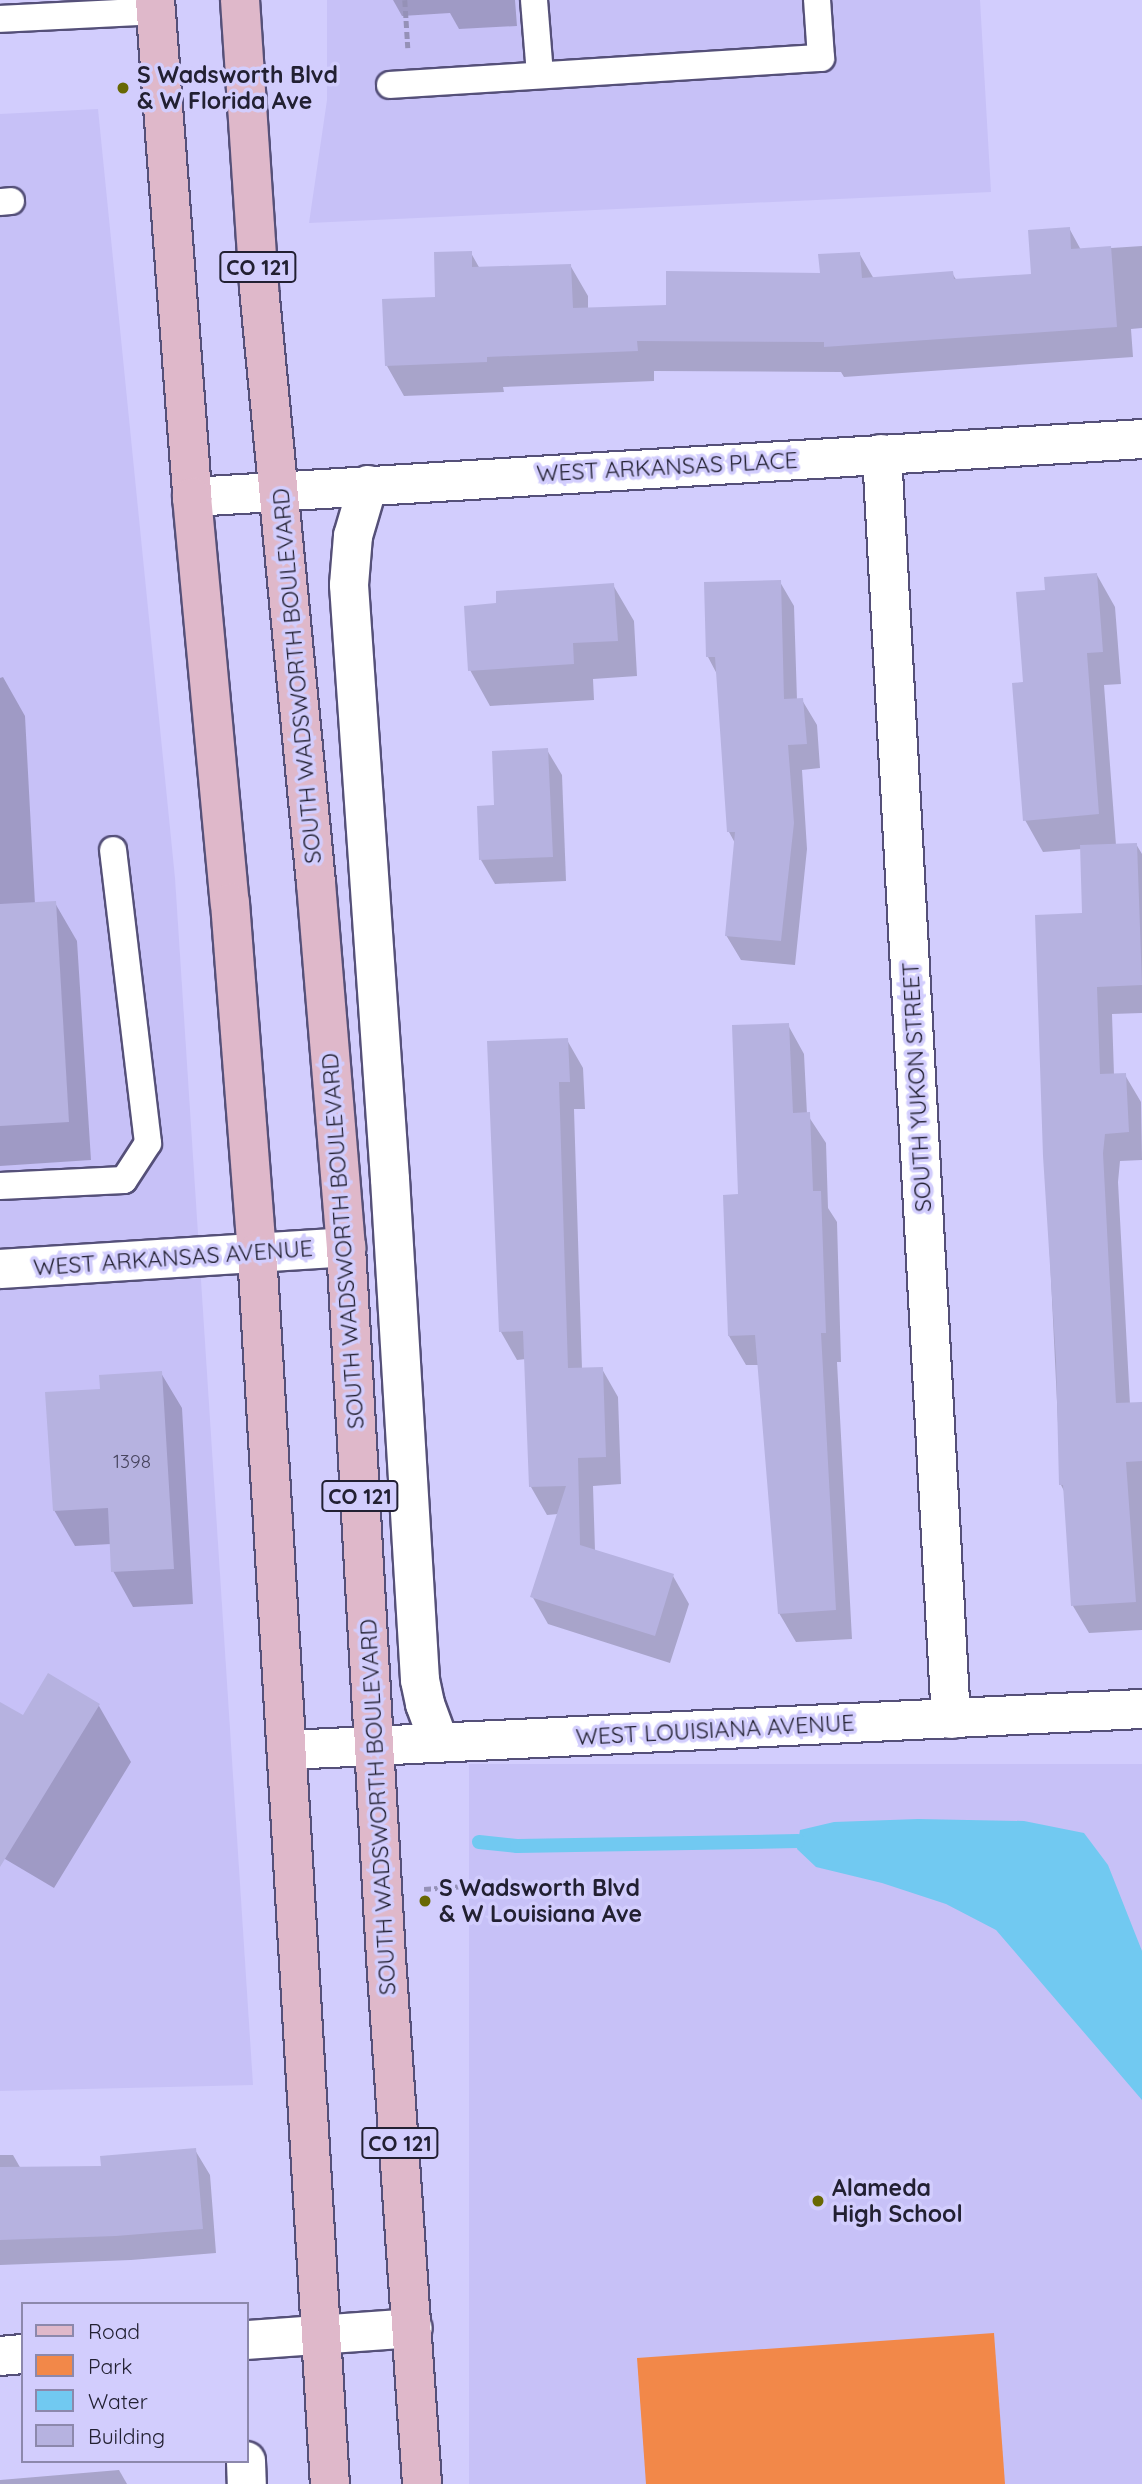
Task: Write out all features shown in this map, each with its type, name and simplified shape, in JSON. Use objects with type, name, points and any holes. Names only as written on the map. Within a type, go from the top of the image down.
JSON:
[{"type":"main road","name":"SOUTH WADSWORTH BOULEVARD","points":[[240,0],[258,275],[316,883],[345,1247],[422,2484]]},
{"type":"main road","points":[[155,5],[192,497],[230,903],[257,1252],[330,2484]]},
{"type":"street","name":"WEST ARKANSAS PLACE","points":[[192,497],[1142,439]]},
{"type":"street","name":"SOUTH YUKON STREET","points":[[882,454],[951,1720]]},
{"type":"street","points":[[368,485],[353,536],[349,585],[390,1165],[420,1680],[425,1704],[439,1742]]},
{"type":"street","name":"WEST ARKANSAS AVENUE","points":[[0,1269],[345,1247]]},
{"type":"street","name":"WEST LOUISIANA AVENUE","points":[[288,1750],[1142,1710]]},
{"type":"street","points":[[248,2340],[413,2328]]},
{"type":"street","points":[[0,2356],[21,2354]]},
{"type":"street","points":[[246,2463],[247,2484]]},
{"type":"lane","points":[[534,0],[540,75]]},
{"type":"lane","points":[[400,84],[821,58],[817,0]]},
{"type":"lane","points":[[0,19],[85,7],[155,5]]},
{"type":"lane","points":[[0,1186],[124,1180],[148,1143],[113,850]]},
{"type":"path","points":[[400,84],[405,0]]},
{"type":"path","points":[[415,1889],[465,1886]]},
{"type":"shaded area","points":[[327,0],[980,0],[991,192],[309,223],[327,100]]},
{"type":"shaded area","points":[[98,109],[175,878],[253,2085],[0,2091],[0,114]]},
{"type":"shaded area","name":"Alameda High School","points":[[469,1764],[1142,1764],[1142,2484],[469,2484]]},
{"type":"green space","points":[[994,2333],[1005,2484],[646,2484],[637,2358]]},
{"type":"water","points":[[918,1819],[1024,1821],[1084,1833],[1108,1865],[1142,1951],[1142,2100],[996,1930],[946,1904],[882,1883],[816,1867],[797,1849],[800,1830],[834,1822]]},
{"type":"building","points":[[1070,227],[1071,249],[1111,246],[1117,327],[824,347],[824,342],[637,341],[638,351],[487,357],[487,362],[385,366],[382,299],[435,297],[434,252],[472,251],[472,267],[571,264],[573,308],[666,305],[666,271],[820,273],[818,254],[860,252],[862,278],[953,271],[954,279],[1031,274],[1028,230]]},
{"type":"building","points":[[1097,573],[1103,652],[1087,653],[1099,814],[1023,821],[1012,683],[1023,682],[1016,592],[1045,590],[1044,577]]},
{"type":"building","points":[[781,580],[784,699],[803,698],[807,744],[788,745],[794,823],[781,941],[725,936],[735,832],[727,832],[715,657],[706,657],[704,582]]},
{"type":"building","points":[[614,583],[618,641],[573,643],[574,664],[468,671],[464,606],[496,603],[496,591]]},
{"type":"building","points":[[548,748],[553,857],[479,860],[477,806],[494,805],[492,751]]},
{"type":"building","points":[[1137,843],[1142,985],[1097,987],[1100,1074],[1126,1073],[1129,1132],[1105,1134],[1103,1153],[1116,1403],[1142,1402],[1142,1461],[1126,1462],[1136,1602],[1071,1606],[1063,1485],[1059,1485],[1056,1360],[1043,1156],[1035,915],[1082,913],[1080,845]]},
{"type":"building","points":[[56,901],[69,1122],[0,1126],[0,904]]},
{"type":"building","points":[[789,1023],[793,1113],[810,1112],[813,1191],[821,1191],[826,1333],[821,1333],[836,1610],[778,1614],[755,1335],[728,1336],[723,1195],[738,1194],[732,1025]]},
{"type":"building","points":[[568,1038],[570,1082],[559,1082],[568,1368],[603,1367],[606,1457],[578,1458],[580,1545],[674,1574],[655,1636],[530,1597],[566,1486],[529,1487],[523,1331],[499,1332],[487,1041]]},
{"type":"building","points":[[162,1371],[174,1569],[111,1572],[108,1508],[53,1511],[45,1392],[100,1389],[99,1375]]},
{"type":"building","points":[[48,1673],[100,1704],[0,1867],[0,1702],[23,1715]]},
{"type":"building","points":[[196,2148],[203,2229],[116,2236],[0,2240],[0,2167],[101,2166],[100,2156]]},
{"type":"waterway","points":[[479,1842],[517,1846],[798,1841]]},
{"type":"place","name":"S Wadsworth Blvd & W Florida Ave","points":[[123,88]]},
{"type":"place","name":"S Wadsworth Blvd & W Louisiana Ave","points":[[425,1901]]},
{"type":"place","name":"Alameda High School","points":[[818,2201]]}]
